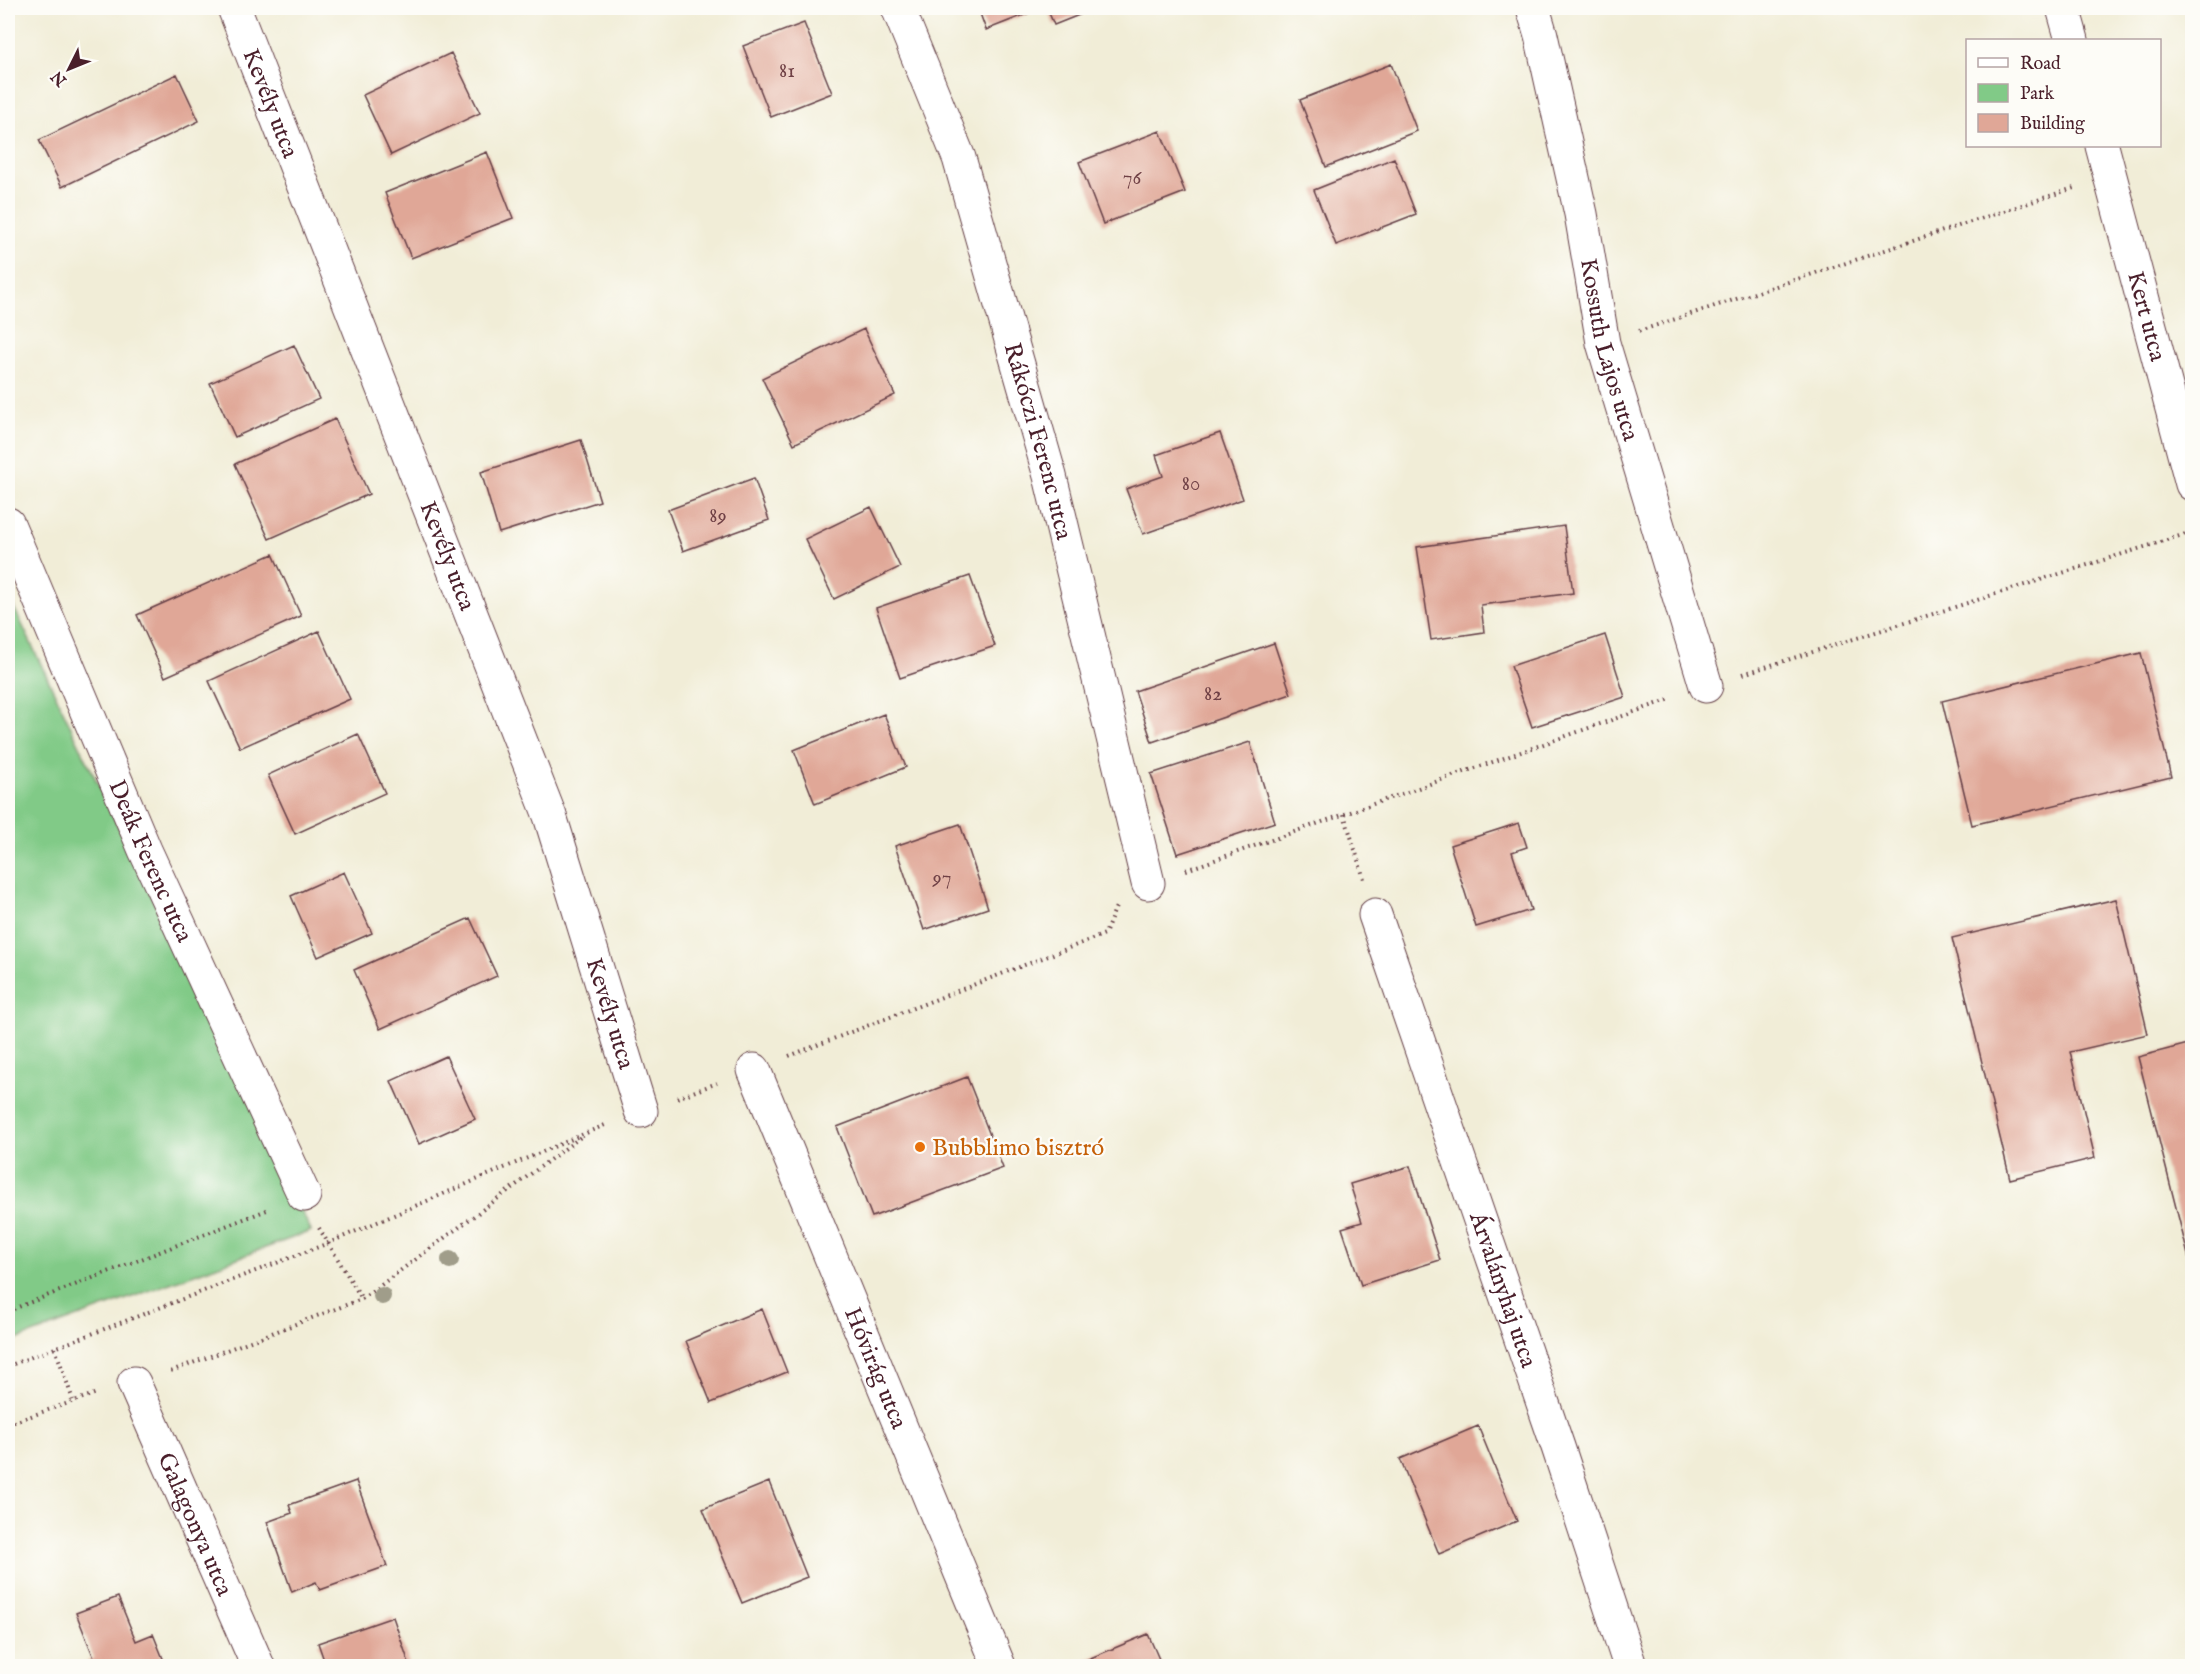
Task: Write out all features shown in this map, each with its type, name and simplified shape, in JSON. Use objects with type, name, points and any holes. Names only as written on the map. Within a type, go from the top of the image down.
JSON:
[{"type":"street","name":"Kevély utca","points":[[234,8],[550,816],[641,1111]]},
{"type":"street","name":"Rákóczi Ferenc utca","points":[[898,8],[959,158],[1047,465],[1148,883]]},
{"type":"street","name":"Kossuth Lajos utca","points":[[1533,8],[1581,214],[1603,344],[1706,686]]},
{"type":"street","points":[[2063,8],[2072,39]]},
{"type":"street","name":"Kert utca","points":[[2107,160],[2193,484]]},
{"type":"street","name":"Deák Ferenc utca","points":[[8,524],[145,850],[304,1195]]},
{"type":"street","name":"Árvalányhaj utca","points":[[1375,915],[1558,1447],[1630,1666]]},
{"type":"street","name":"Hóvirág utca","points":[[754,1070],[999,1666]]},
{"type":"street","name":"Galagonya utca","points":[[134,1383],[258,1666]]},
{"type":"path","points":[[1603,344],[2107,160]]},
{"type":"path","points":[[1344,814],[1375,915]]},
{"type":"path","points":[[754,1070],[1105,934],[1119,897],[1148,883]]},
{"type":"path","points":[[8,1366],[326,1244],[588,1132],[362,1299],[134,1383],[73,1400],[8,1424]]},
{"type":"path","points":[[8,1311],[304,1195]]},
{"type":"path","points":[[326,1244],[362,1299]]},
{"type":"path","points":[[55,1348],[73,1400]]},
{"type":"green space","points":[[8,595],[311,1231],[8,1343]]},
{"type":"building","points":[[978,8],[1042,8],[986,30]]},
{"type":"building","points":[[1047,8],[1082,8],[1084,13],[1054,25]]},
{"type":"building","points":[[804,23],[832,93],[771,117],[743,46]]},
{"type":"building","points":[[451,53],[480,113],[391,155],[363,95]]},
{"type":"building","points":[[1391,64],[1417,131],[1326,167],[1300,100]]},
{"type":"building","points":[[177,74],[199,121],[62,187],[39,140]]},
{"type":"building","points":[[1160,131],[1185,192],[1103,224],[1079,162]]},
{"type":"building","points":[[487,152],[513,218],[411,258],[385,193]]},
{"type":"building","points":[[1394,158],[1416,214],[1336,245],[1314,190]]},
{"type":"building","points":[[864,329],[895,395],[794,444],[762,378]]},
{"type":"building","points":[[294,345],[319,399],[235,437],[210,383]]},
{"type":"building","points":[[335,419],[369,494],[269,539],[235,464]]},
{"type":"building","points":[[1220,433],[1243,499],[1143,534],[1126,489],[1163,476],[1156,455]]},
{"type":"building","points":[[581,440],[600,501],[499,533],[481,472]]},
{"type":"building","points":[[754,478],[769,520],[683,551],[668,510]]},
{"type":"building","points":[[871,507],[900,567],[834,599],[805,539]]},
{"type":"building","points":[[1564,526],[1573,593],[1481,605],[1484,632],[1431,640],[1417,547]]},
{"type":"building","points":[[273,554],[301,616],[165,677],[137,615]]},
{"type":"building","points":[[970,576],[995,646],[900,678],[876,608]]},
{"type":"building","points":[[319,631],[350,699],[240,748],[209,681]]},
{"type":"building","points":[[1605,635],[1625,697],[1532,727],[1511,666]]},
{"type":"building","points":[[1274,643],[1291,694],[1152,742],[1135,691]]},
{"type":"building","points":[[2141,653],[2171,777],[1972,825],[1942,701]]},
{"type":"building","points":[[884,714],[906,767],[815,804],[794,750]]},
{"type":"building","points":[[358,734],[385,793],[295,834],[268,775]]},
{"type":"building","points":[[1250,742],[1275,822],[1177,854],[1151,774]]},
{"type":"building","points":[[1519,823],[1527,847],[1512,852],[1531,910],[1476,927],[1450,845]]},
{"type":"building","points":[[960,824],[988,908],[924,930],[895,846]]},
{"type":"building","points":[[344,872],[372,933],[318,957],[291,896]]},
{"type":"building","points":[[2116,899],[2148,1034],[2070,1052],[2095,1158],[2010,1179],[1952,938]]},
{"type":"building","points":[[470,918],[497,976],[380,1029],[354,970]]},
{"type":"building","points":[[2192,1043],[2192,1271],[2138,1057]]},
{"type":"building","points":[[446,1056],[475,1119],[419,1144],[391,1081]]},
{"type":"building","name":"Bubblimo bisztró","points":[[967,1077],[1003,1168],[872,1217],[837,1127]]},
{"type":"building","points":[[1410,1166],[1440,1260],[1361,1285],[1342,1228],[1362,1222],[1350,1184]]},
{"type":"building","points":[[762,1309],[787,1372],[711,1403],[686,1341]]},
{"type":"building","points":[[1478,1426],[1517,1521],[1439,1554],[1400,1459]]},
{"type":"building","points":[[356,1481],[387,1566],[320,1590],[316,1582],[292,1592],[267,1522],[292,1513],[289,1505]]},
{"type":"building","points":[[769,1482],[807,1577],[742,1603],[703,1509]]},
{"type":"building","points":[[118,1597],[136,1641],[153,1634],[166,1666],[90,1666],[87,1660],[94,1658],[76,1613]]},
{"type":"building","points":[[393,1617],[410,1666],[326,1666],[318,1643]]},
{"type":"building","points":[[1148,1634],[1162,1666],[1089,1666],[1086,1660]]},
{"type":"place","name":"Bubblimo bisztró","points":[[920,1147]]}]
